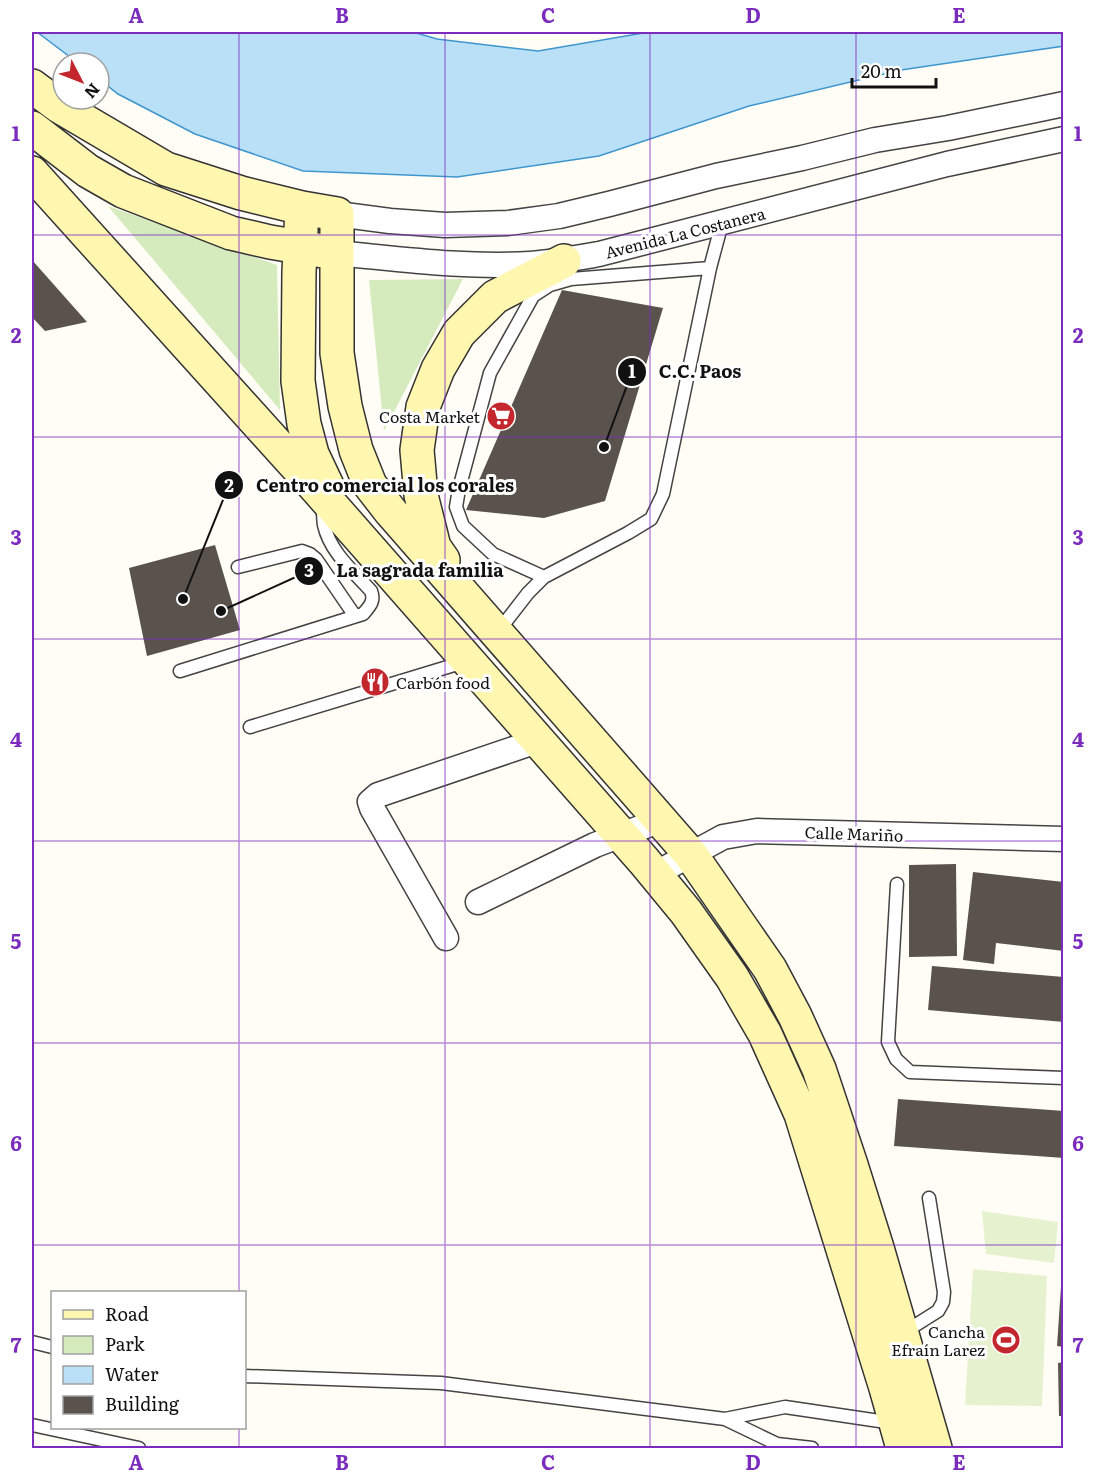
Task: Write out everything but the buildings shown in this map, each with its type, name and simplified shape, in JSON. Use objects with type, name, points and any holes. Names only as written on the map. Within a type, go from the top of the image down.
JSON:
[{"type":"street","points":[[32,86],[59,106],[166,169],[241,193],[302,208],[390,221],[445,225],[508,223],[559,216],[716,176],[875,140],[948,128],[1064,104]]},
{"type":"street","name":"Avenida La Costanera","points":[[32,128],[88,171],[123,191],[231,233],[270,242],[300,260],[336,253],[445,264],[529,264],[564,261],[599,254],[947,164],[1064,139]]},
{"type":"street","points":[[47,196],[323,496],[622,836],[686,912],[732,977],[765,1034],[801,1114],[915,1434]]},
{"type":"street","points":[[302,208],[298,381],[303,424],[312,454],[326,484],[368,549]]},
{"type":"street","points":[[337,214],[338,353],[345,406],[356,450],[370,485],[691,855],[770,969],[819,1069],[854,1175],[902,1334],[915,1434]]},
{"type":"street","points":[[487,622],[434,547],[420,495],[417,450],[423,407],[438,369],[459,333],[495,297],[564,261]]},
{"type":"street","points":[[446,938],[370,802],[378,795],[537,741]]},
{"type":"street","points":[[478,902],[594,845],[661,820]]},
{"type":"street","name":"Calle Mariño","points":[[655,874],[723,837],[757,831],[1064,839]]},
{"type":"lane","points":[[487,622],[528,593],[544,578],[651,519],[663,494],[710,268],[722,223]]},
{"type":"lane","points":[[544,578],[493,554],[463,526],[456,507],[490,373],[533,296],[550,285],[571,279],[710,268]]},
{"type":"lane","points":[[180,671],[363,614],[371,605],[374,597],[371,591],[336,552],[329,539],[324,524],[323,496]]},
{"type":"lane","points":[[238,567],[302,551],[310,554],[316,559],[355,616]]},
{"type":"lane","points":[[250,727],[468,661]]},
{"type":"lane","points":[[897,884],[888,1041],[896,1059],[910,1072],[1064,1078]]},
{"type":"lane","points":[[902,1334],[938,1311],[943,1302],[944,1292],[929,1198]]},
{"type":"lane","points":[[32,1342],[51,1347]]},
{"type":"lane","points":[[246,1376],[441,1383],[725,1419],[777,1444],[812,1449]]},
{"type":"lane","points":[[725,1419],[785,1407],[915,1434]]},
{"type":"lane","points":[[32,1425],[139,1449]]},
{"type":"green space","points":[[108,206],[277,265],[280,410]]},
{"type":"green space","points":[[463,279],[384,431],[369,280]]},
{"type":"green space","points":[[982,1211],[1058,1222],[1054,1263],[986,1254]]},
{"type":"green space","name":"Cancha Efraín Larez","points":[[973,1269],[1047,1276],[1042,1406],[965,1405]]},
{"type":"water","points":[[37,32],[413,32],[437,39],[538,51],[649,32],[1063,32],[1064,46],[901,70],[749,106],[599,156],[457,177],[303,171],[195,134],[118,94],[111,88],[111,51],[62,51]]},
{"type":"place","name":"Costa Market","points":[[501,416]]},
{"type":"place","name":"C.C. Paos","points":[[604,447]]},
{"type":"place","name":"Centro comercial los corales","points":[[183,599]]},
{"type":"place","name":"La sagrada familia","points":[[221,611]]},
{"type":"place","name":"Carbón food","points":[[375,682]]},
{"type":"place","name":"Cancha Efraín Larez","points":[[1006,1340]]}]
